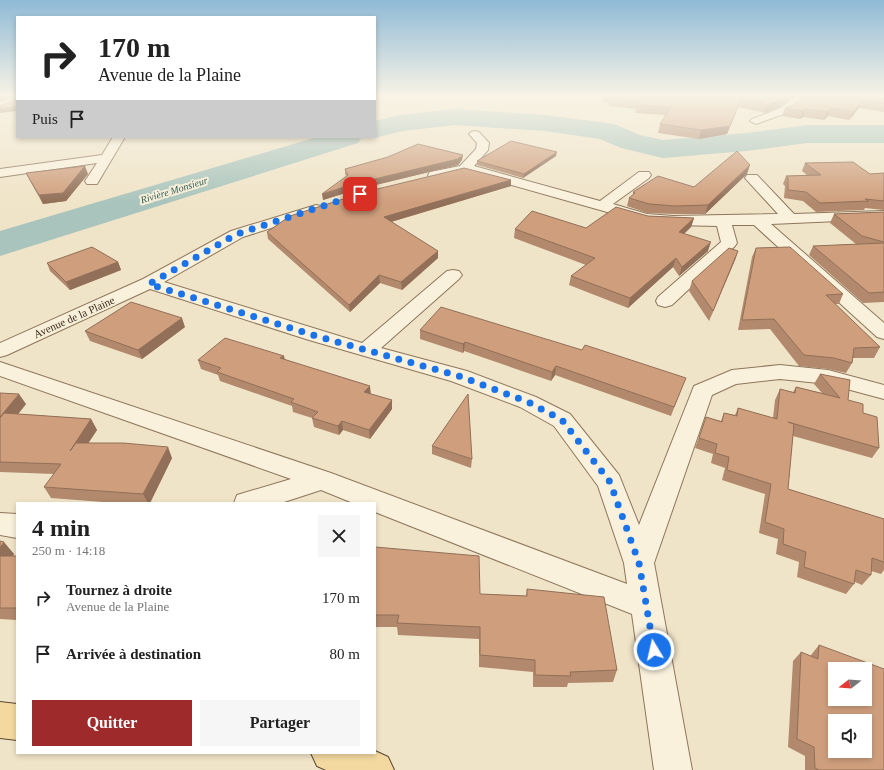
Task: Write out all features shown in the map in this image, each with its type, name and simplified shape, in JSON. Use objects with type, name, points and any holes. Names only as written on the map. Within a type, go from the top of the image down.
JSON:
[{"type":"main road","points":[[0,720],[16,722]]},
{"type":"main road","points":[[333,754],[375,770]]},
{"type":"street","points":[[464,169],[482,150],[483,143],[475,134]]},
{"type":"street","points":[[92,181],[118,138]]},
{"type":"street","points":[[0,173],[106,158]]},
{"type":"street","points":[[419,179],[464,169],[474,170],[646,218],[662,221],[723,221],[884,215]]},
{"type":"street","points":[[602,206],[644,174]]},
{"type":"street","points":[[752,178],[791,218]]},
{"type":"street","name":"Avenue de la Plaine","points":[[0,351],[149,284],[237,234],[331,203]]},
{"type":"street","points":[[758,220],[884,333]]},
{"type":"street","points":[[666,301],[729,243],[723,221]]},
{"type":"street","points":[[366,350],[453,275]]},
{"type":"street","points":[[149,284],[316,336],[459,376],[528,402],[562,420],[610,482],[639,563],[673,770]]},
{"type":"street","points":[[0,368],[322,480],[646,605]]},
{"type":"street","points":[[639,563],[702,391],[732,377],[780,372],[828,377],[884,392]]},
{"type":"street","points":[[250,502],[322,480]]},
{"type":"street","points":[[0,524],[16,526]]},
{"type":"building","points":[[511,141],[557,152],[524,174],[477,161]]},
{"type":"building","points":[[418,144],[463,155],[458,159],[354,184],[322,194],[348,175],[345,169],[388,157]]},
{"type":"building","points":[[737,151],[750,165],[708,205],[675,206],[649,204],[629,198],[635,193],[633,192],[658,176],[694,187]]},
{"type":"building","points":[[853,162],[870,174],[884,173],[884,201],[865,199],[869,201],[820,203],[806,192],[788,190],[788,178],[786,176],[821,175],[805,163]]},
{"type":"building","points":[[85,166],[63,193],[39,195],[26,173]]},
{"type":"building","points":[[464,168],[511,180],[384,217],[438,251],[401,282],[379,275],[349,305],[267,232],[290,216],[365,192]]},
{"type":"building","points":[[616,207],[648,216],[694,218],[679,232],[711,242],[682,267],[676,258],[630,298],[571,276],[595,258],[515,229],[532,211],[586,228]]},
{"type":"building","points":[[884,212],[884,242],[862,236],[834,214]]},
{"type":"building","points":[[884,243],[884,292],[869,293],[813,246]]},
{"type":"building","points":[[92,247],[118,262],[66,282],[47,263]]},
{"type":"building","points":[[790,247],[843,294],[826,295],[880,347],[854,348],[852,363],[834,358],[804,355],[774,319],[742,320],[756,248]]},
{"type":"building","points":[[729,248],[738,251],[713,311],[692,281]]},
{"type":"building","points":[[131,302],[182,318],[138,350],[85,331]]},
{"type":"building","points":[[441,307],[582,350],[585,345],[686,378],[674,407],[556,366],[552,372],[465,342],[463,344],[420,330]]},
{"type":"building","points":[[225,338],[284,356],[280,358],[370,386],[364,392],[392,400],[369,430],[342,421],[338,426],[312,418],[318,412],[291,402],[294,399],[217,372],[221,368],[198,360]]},
{"type":"building","points":[[820,374],[850,380],[848,400],[863,404],[863,413],[877,417],[879,448],[788,422],[794,424],[788,489],[884,519],[884,562],[872,558],[871,575],[856,570],[854,584],[804,567],[806,552],[783,544],[784,529],[765,522],[771,484],[727,470],[729,457],[715,453],[717,444],[699,438],[706,417],[722,422],[724,413],[737,416],[738,408],[777,419],[780,389],[795,393],[796,387],[840,398]]},
{"type":"building","points":[[0,393],[19,394],[0,417]]},
{"type":"building","points":[[468,394],[472,459],[432,446]]},
{"type":"building","points":[[4,413],[91,419],[70,451],[76,443],[123,443],[168,447],[143,494],[44,487],[61,464],[0,462],[0,418]]},
{"type":"building","points":[[0,541],[4,542],[0,548]]},
{"type":"building","points":[[376,547],[479,556],[480,594],[527,596],[527,589],[604,597],[617,670],[570,672],[571,676],[535,675],[535,660],[480,655],[480,627],[397,623],[399,615],[376,615]]},
{"type":"building","points":[[0,556],[16,556],[16,608],[0,608]]},
{"type":"building","points":[[819,645],[865,662],[828,662],[828,706],[872,706],[872,665],[884,669],[884,770],[819,770],[815,768],[814,747],[797,739],[801,652],[818,659]]},
{"type":"waterway","name":"Rivière Monsieur","points":[[606,131],[631,142],[663,149],[746,142],[807,134],[884,134]]},
{"type":"waterway","name":"Rivière Monsieur","points":[[0,244],[345,138]]},
{"type":"route","points":[[360,194],[237,234],[149,284],[316,336],[459,376],[528,402],[562,420],[610,482],[639,563],[654,650]]}]
